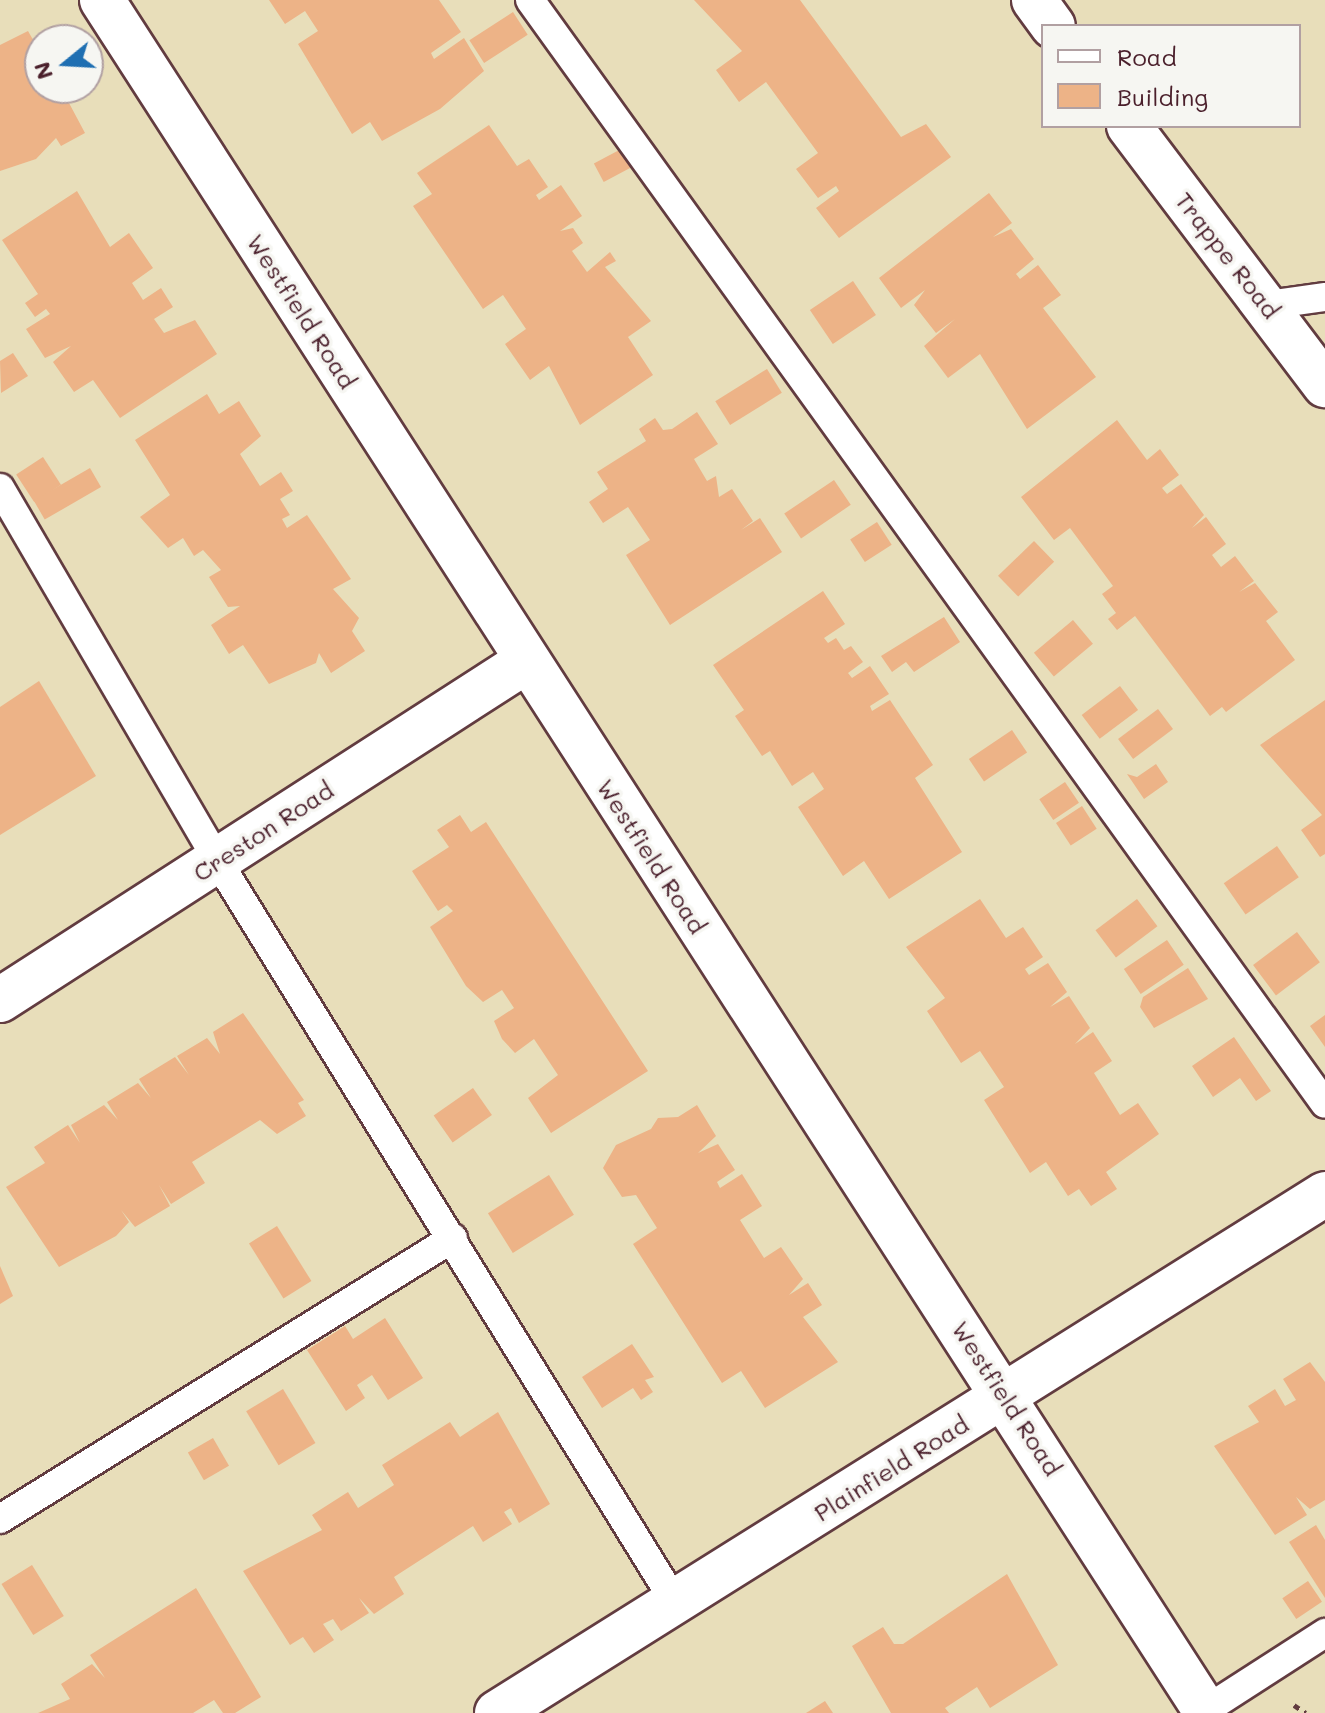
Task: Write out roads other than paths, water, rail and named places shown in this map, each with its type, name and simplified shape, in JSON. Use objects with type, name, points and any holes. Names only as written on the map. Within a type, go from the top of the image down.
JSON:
[{"type":"street","name":"Westfield Road","points":[[102,0],[525,662],[1007,1396],[1203,1712]]},
{"type":"street","points":[[1034,0],[1052,24]]},
{"type":"street","name":"Trappe Road","points":[[1131,128],[1268,305],[1325,385]]},
{"type":"street","name":"Creston Road","points":[[0,1000],[525,662]]},
{"type":"street","name":"Plainfield Road","points":[[497,1713],[1325,1194]]},
{"type":"lane","points":[[530,0],[1325,1104]]},
{"type":"lane","points":[[1268,305],[1325,297]]},
{"type":"lane","points":[[0,488],[217,860],[675,1602]]},
{"type":"lane","points":[[0,1519],[453,1238]]},
{"type":"lane","points":[[1203,1712],[1325,1633]]}]
